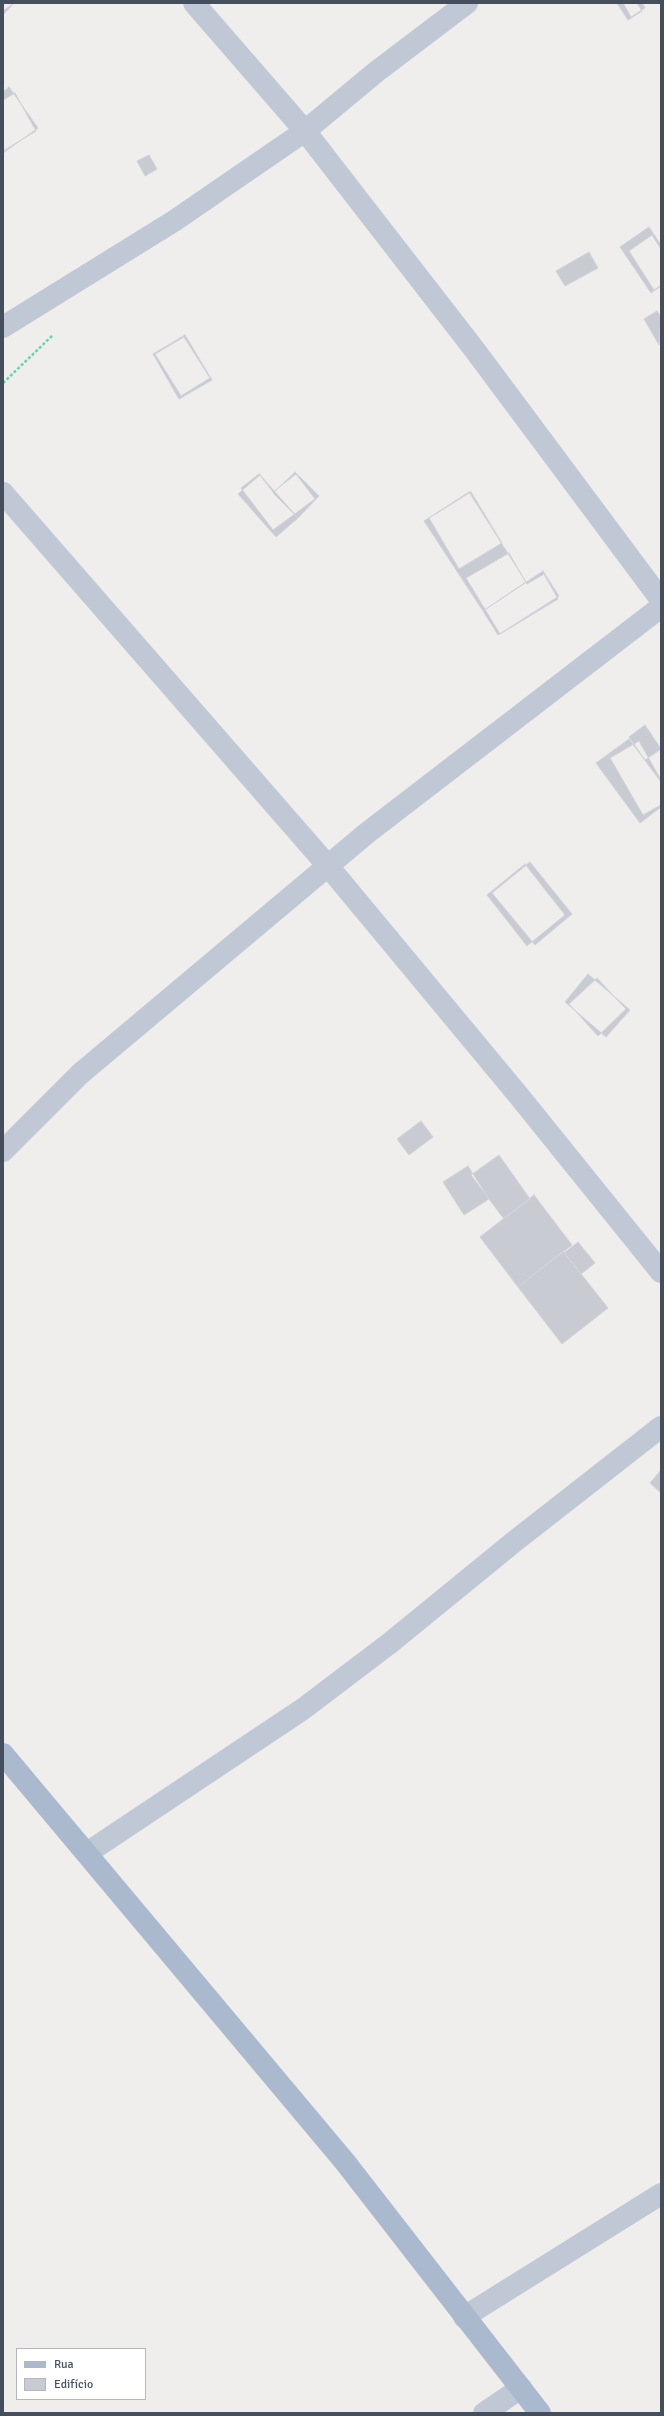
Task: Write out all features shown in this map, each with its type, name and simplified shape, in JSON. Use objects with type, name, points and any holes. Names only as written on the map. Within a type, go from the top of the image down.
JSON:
[{"type":"main road","points":[[3,1754],[346,2162],[464,2317],[540,2413]]},
{"type":"street","points":[[194,3],[305,130],[474,349],[661,600]]},
{"type":"street","points":[[3,327],[168,225],[305,130],[376,72],[467,3]]},
{"type":"street","points":[[3,493],[328,866],[514,1090],[661,1272]]},
{"type":"street","points":[[3,1151],[80,1074],[223,952],[373,828],[661,607]]},
{"type":"street","points":[[87,1853],[303,1709],[390,1643],[515,1541],[661,1427]]},
{"type":"street","points":[[464,2317],[661,2194]]},
{"type":"street","points":[[484,2413],[521,2388]]},
{"type":"building","points":[[3,3],[14,3],[3,11]]},
{"type":"building","points":[[3,3],[14,3],[3,15]]},
{"type":"building","points":[[617,3],[637,3],[642,11],[628,20]]},
{"type":"building","points":[[623,3],[642,3],[645,8],[631,17]]},
{"type":"building","points":[[9,87],[38,128],[3,153],[3,92]]},
{"type":"building","points":[[15,93],[36,131],[3,151],[3,100]]},
{"type":"building","points":[[149,155],[157,169],[145,176],[137,161]]},
{"type":"building","points":[[649,227],[661,245],[661,286],[651,293],[620,247]]},
{"type":"building","points":[[652,235],[661,249],[661,285],[654,290],[629,251]]},
{"type":"building","points":[[589,252],[598,268],[565,286],[556,271]]},
{"type":"building","points":[[657,311],[661,317],[659,345],[644,319]]},
{"type":"building","points":[[185,335],[212,380],[179,399],[153,354]]},
{"type":"building","points":[[184,337],[210,378],[181,396],[155,354]]},
{"type":"building","points":[[295,472],[319,496],[298,518],[273,493]]},
{"type":"building","points":[[259,474],[273,492],[296,474],[315,499],[273,530],[241,488]]},
{"type":"building","points":[[260,475],[298,518],[276,537],[238,494]]},
{"type":"building","points":[[469,492],[526,582],[483,611],[424,521]]},
{"type":"building","points":[[471,492],[502,543],[459,569],[429,518]]},
{"type":"building","points":[[509,553],[527,584],[544,574],[558,599],[500,634],[466,578]]},
{"type":"building","points":[[543,571],[559,596],[498,635],[483,611]]},
{"type":"building","points":[[645,725],[661,749],[645,760],[629,737]]},
{"type":"building","points":[[629,739],[661,782],[661,807],[640,823],[596,763]]},
{"type":"building","points":[[639,741],[661,780],[661,805],[643,815],[610,758]]},
{"type":"building","points":[[530,862],[572,914],[535,945],[492,893]]},
{"type":"building","points":[[525,864],[565,915],[527,946],[487,895]]},
{"type":"building","points":[[588,974],[630,1010],[606,1037],[565,1002]]},
{"type":"building","points":[[597,978],[626,1009],[598,1036],[569,1004]]},
{"type":"building","points":[[421,1121],[433,1137],[409,1155],[397,1139]]},
{"type":"building","points":[[499,1155],[530,1199],[504,1219],[471,1175]]},
{"type":"building","points":[[468,1166],[489,1199],[464,1215],[443,1182]]},
{"type":"building","points":[[534,1195],[572,1245],[518,1287],[480,1237]]},
{"type":"building","points":[[578,1242],[595,1263],[581,1274],[564,1253]]},
{"type":"building","points":[[563,1251],[608,1308],[562,1344],[518,1287]]},
{"type":"building","points":[[661,1470],[661,1493],[650,1483]]}]
